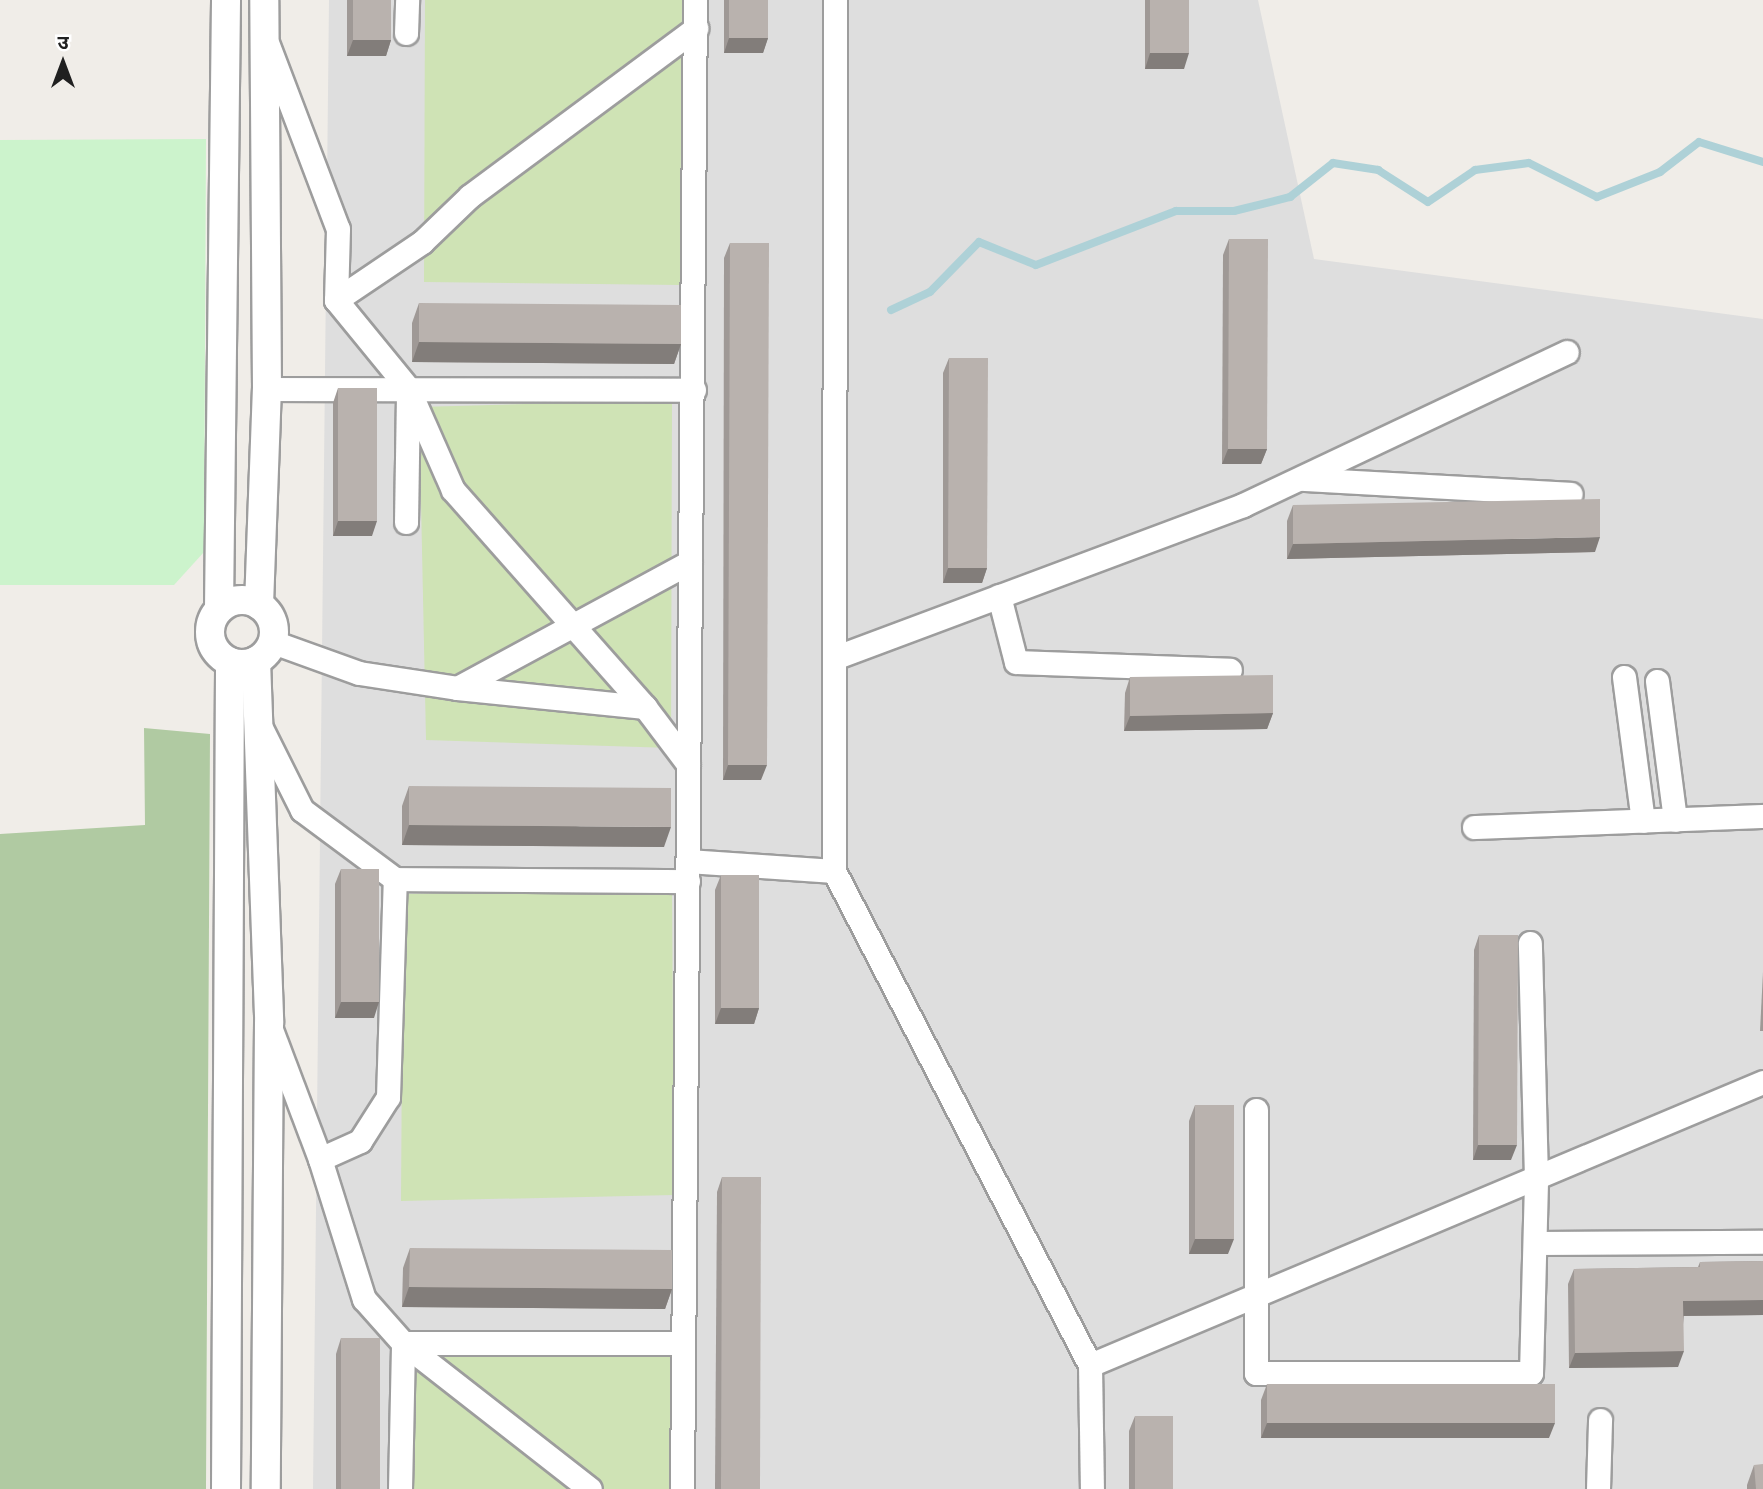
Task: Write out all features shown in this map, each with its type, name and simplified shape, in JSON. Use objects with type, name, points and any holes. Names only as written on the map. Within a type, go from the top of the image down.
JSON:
[{"type":"street","points":[[226,0],[219,609],[210,638],[221,657],[253,655],[457,688],[645,707]]},
{"type":"street","points":[[226,1489],[253,655],[272,621],[260,605],[267,389],[264,0]]},
{"type":"street","points":[[406,33],[407,0]]},
{"type":"street","points":[[682,1489],[690,562],[694,390],[695,0]]},
{"type":"street","points":[[835,0],[834,872],[1090,1365],[1092,1489]]},
{"type":"street","points":[[336,300],[422,242],[470,197],[696,28]]},
{"type":"street","points":[[264,34],[338,229],[336,300],[408,388],[453,490],[645,707],[688,764]]},
{"type":"street","points":[[222,340],[267,341]]},
{"type":"street","points":[[834,658],[1243,505],[1567,352]]},
{"type":"street","points":[[406,522],[408,388]]},
{"type":"street","points":[[267,389],[694,390]]},
{"type":"street","points":[[1300,479],[1571,494]]},
{"type":"street","points":[[457,688],[690,562]]},
{"type":"street","points":[[999,597],[1016,662],[1230,670]]},
{"type":"street","points":[[219,609],[239,600],[260,605]]},
{"type":"street","points":[[253,655],[269,1023],[266,1489]]},
{"type":"street","points":[[1624,677],[1643,821]]},
{"type":"street","points":[[1657,681],[1675,820]]},
{"type":"street","points":[[258,723],[302,810],[395,879],[688,871],[834,872]]},
{"type":"street","points":[[1474,827],[1763,816]]},
{"type":"street","points":[[320,1160],[360,1140],[388,1097],[395,879]]},
{"type":"street","points":[[1256,1110],[1253,1368],[1262,1375],[1526,1375],[1534,1369],[1536,1178],[1530,943]]},
{"type":"street","points":[[269,1023],[320,1160],[364,1299],[403,1343],[590,1489]]},
{"type":"street","points":[[1090,1365],[1763,1082]]},
{"type":"street","points":[[1535,1243],[1763,1242]]},
{"type":"street","points":[[403,1343],[683,1343]]},
{"type":"street","points":[[400,1489],[403,1343]]},
{"type":"street","points":[[1598,1489],[1600,1420]]},
{"type":"shaded area","points":[[329,0],[1258,0],[1314,259],[1763,319],[1763,1489],[313,1489]]},
{"type":"green space","points":[[425,0],[682,0],[680,285],[424,282]]},
{"type":"green space","points":[[206,139],[204,552],[174,585],[0,585],[0,140]]},
{"type":"green space","points":[[672,400],[671,748],[426,740],[419,407]]},
{"type":"green space","points":[[144,728],[210,734],[206,1489],[0,1489],[0,834],[145,825]]},
{"type":"green space","points":[[672,888],[674,1195],[401,1201],[403,894]]},
{"type":"green space","points":[[672,1346],[672,1489],[411,1489],[413,1352]]},
{"type":"building","points":[[353,0],[391,0],[391,40],[353,40]]},
{"type":"building","points":[[729,0],[768,0],[768,38],[729,38]]},
{"type":"building","points":[[1150,0],[1189,0],[1189,53],[1150,53]]},
{"type":"building","points":[[1229,239],[1268,239],[1267,449],[1228,449]]},
{"type":"building","points":[[730,243],[769,243],[767,765],[728,765]]},
{"type":"building","points":[[419,303],[681,305],[681,344],[419,342]]},
{"type":"building","points":[[949,358],[988,358],[987,568],[948,568]]},
{"type":"building","points":[[338,388],[377,388],[377,521],[338,521]]},
{"type":"building","points":[[1600,499],[1600,537],[1293,544],[1293,505]]},
{"type":"building","points":[[1273,675],[1273,713],[1130,716],[1130,677]]},
{"type":"building","points":[[409,786],[671,788],[671,827],[409,825]]},
{"type":"building","points":[[341,869],[379,869],[379,1002],[341,1002]]},
{"type":"building","points":[[721,875],[759,875],[759,1008],[721,1008]]},
{"type":"building","points":[[1479,935],[1518,935],[1517,1145],[1478,1145]]},
{"type":"building","points":[[1195,1105],[1234,1105],[1234,1239],[1195,1239]]},
{"type":"building","points":[[722,1177],[761,1177],[760,1489],[721,1489]]},
{"type":"building","points":[[410,1248],[672,1250],[672,1289],[409,1287]]},
{"type":"building","points":[[1763,1261],[1763,1300],[1683,1301],[1684,1351],[1575,1353],[1574,1269],[1700,1267],[1700,1262]]},
{"type":"building","points":[[341,1338],[380,1338],[380,1489],[341,1489]]},
{"type":"building","points":[[1267,1384],[1555,1384],[1555,1423],[1267,1423]]},
{"type":"building","points":[[1135,1416],[1173,1416],[1173,1489],[1135,1489]]},
{"type":"building","points":[[1763,1464],[1763,1489],[1756,1489],[1754,1465]]},
{"type":"waterway","points":[[891,310],[930,292],[979,242],[1036,265],[1176,211],[1234,211],[1290,197],[1333,163],[1378,170],[1428,202],[1475,170],[1529,163],[1597,197],[1660,172],[1699,142],[1763,162]]}]
